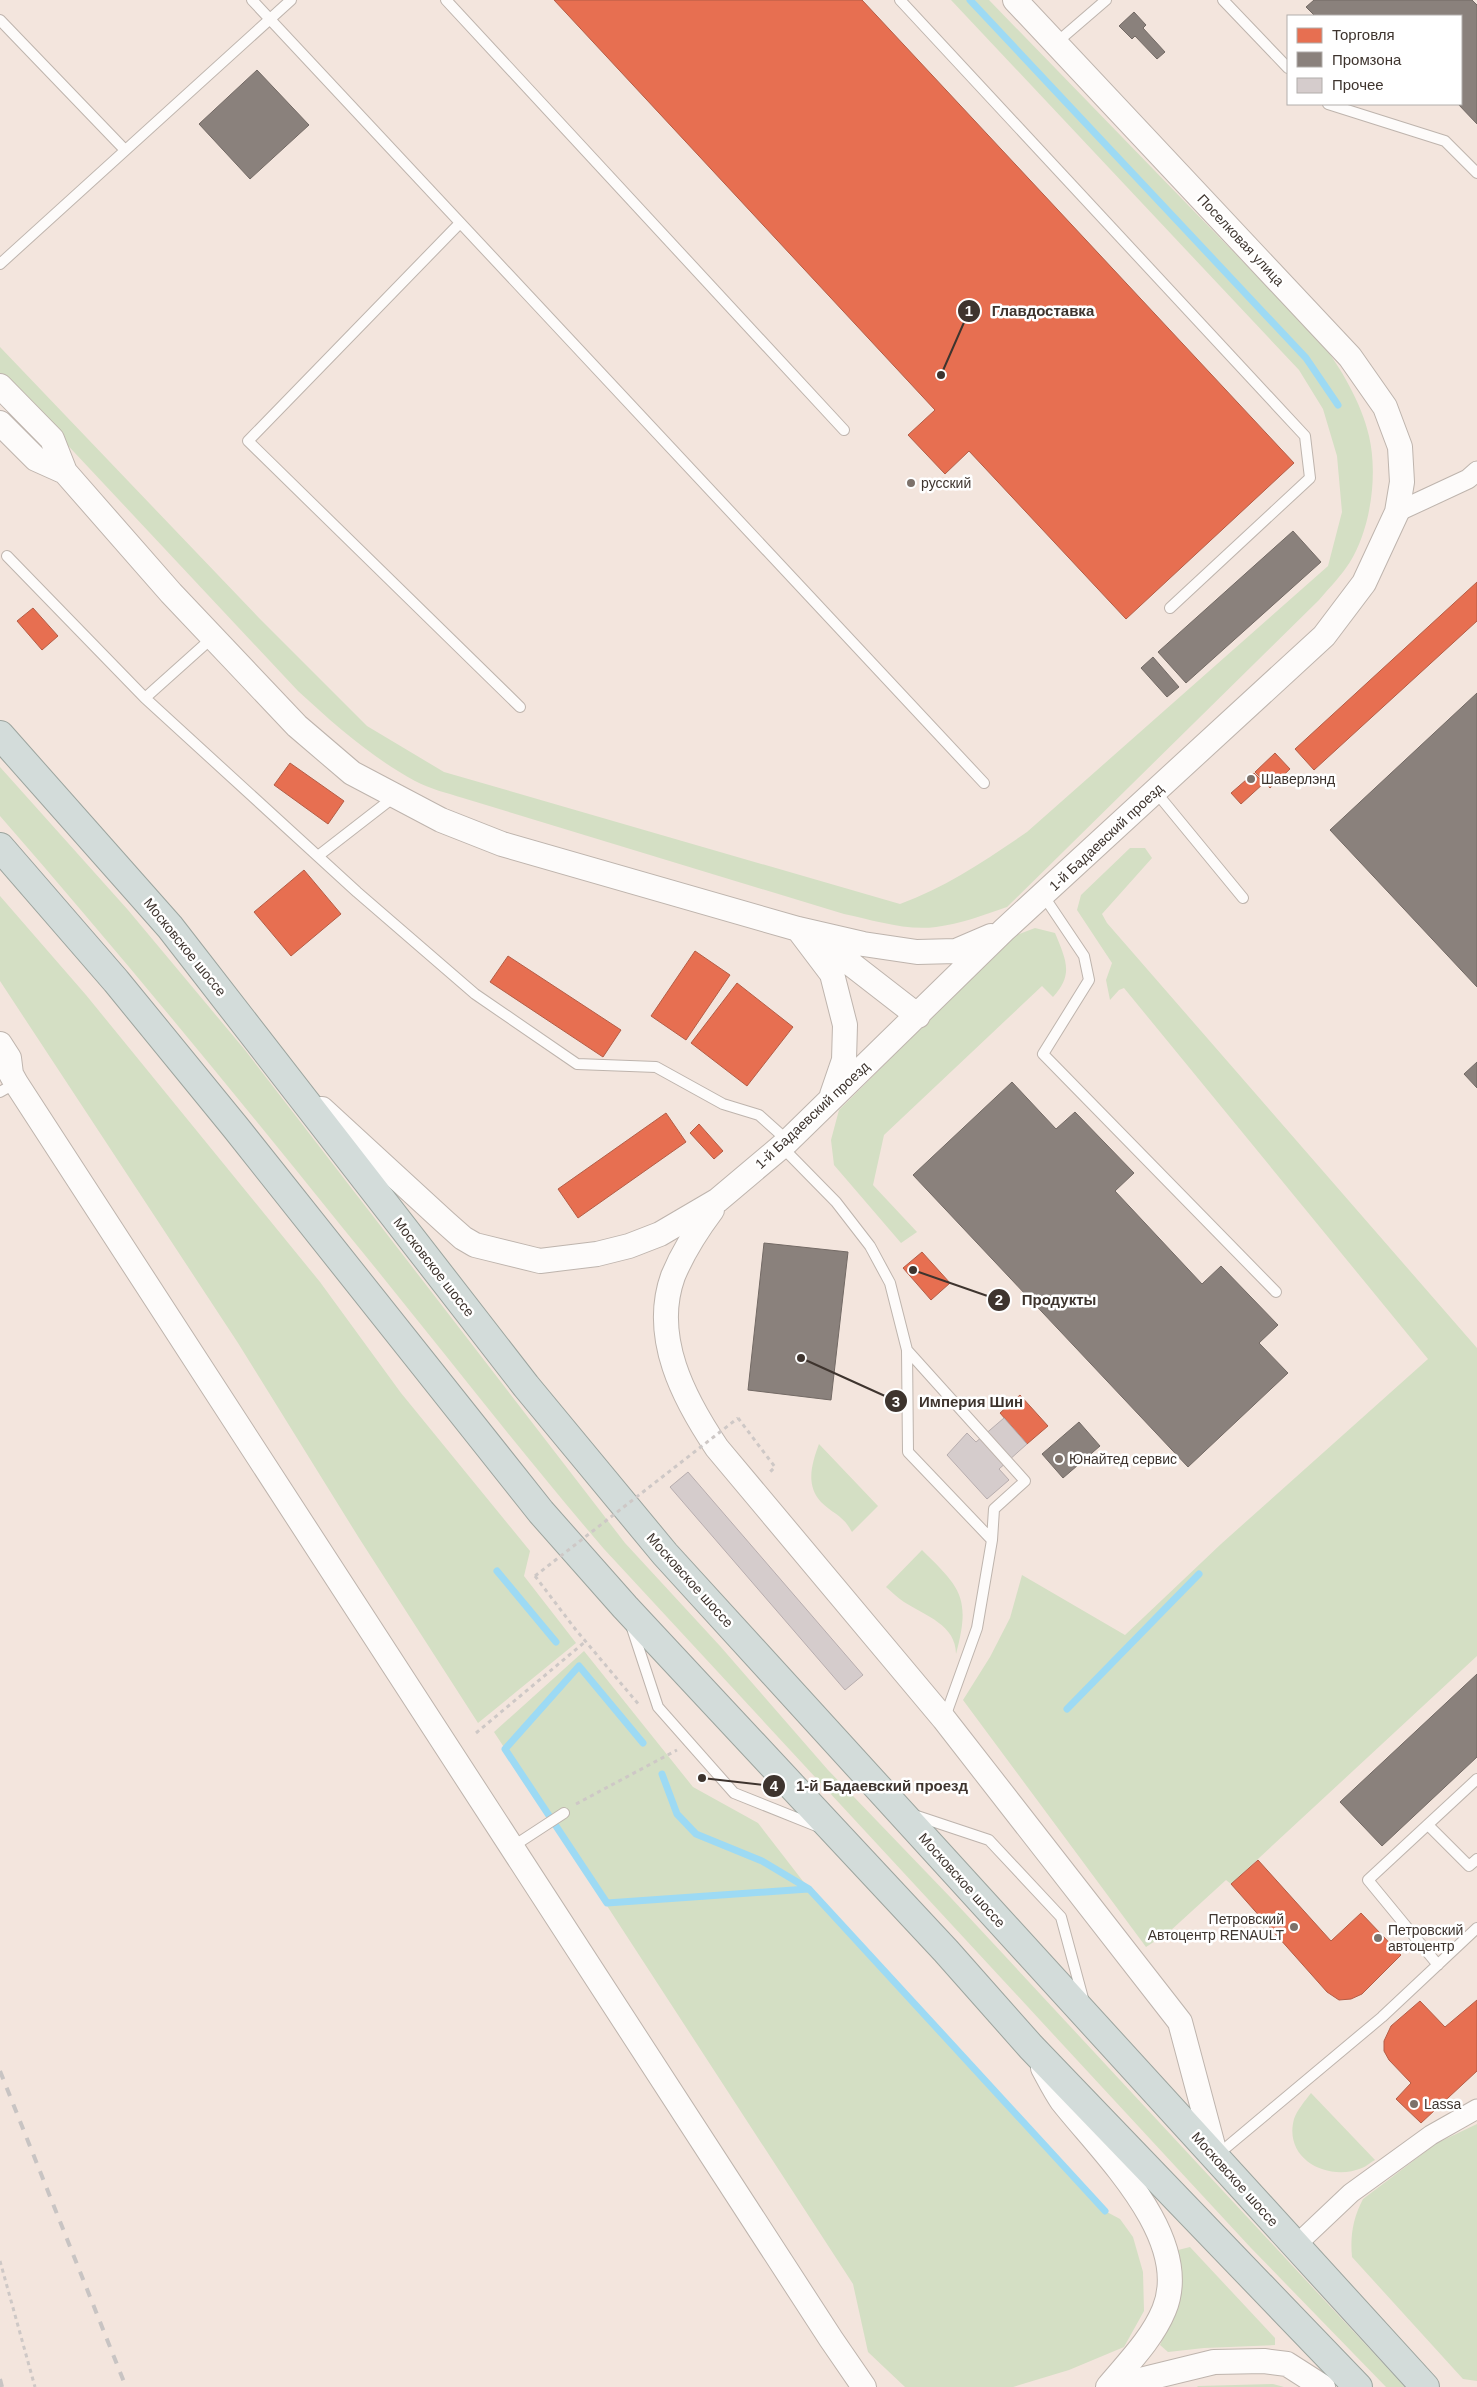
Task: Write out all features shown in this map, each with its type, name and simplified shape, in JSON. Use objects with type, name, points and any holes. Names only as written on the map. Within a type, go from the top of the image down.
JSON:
[{"type":"highway","name":"Московское шоссе","points":[[0,735],[170,927],[293,1083],[526,1386],[652,1539],[1088,2020],[1216,2157],[1425,2387]]},
{"type":"highway","points":[[0,847],[116,981],[541,1512],[625,1608],[946,1951],[1031,2047],[1358,2387]]},
{"type":"street","name":"Поселковая улица","points":[[1015,0],[1350,357],[1385,407],[1400,447],[1402,482],[1397,512]]},
{"type":"street","points":[[0,386],[52,439],[65,472],[212,638],[297,726],[352,773],[394,797],[441,820],[502,844],[798,929],[863,944],[917,952],[956,951],[1004,930]]},
{"type":"street","points":[[0,423],[36,459],[65,472]]},
{"type":"street","points":[[1397,512],[1474,479]]},
{"type":"street","name":"1-й Бадаевский проезд","points":[[718,1200],[830,1101],[1004,930],[1324,636],[1364,583],[1397,512]]},
{"type":"street","points":[[798,929],[851,964],[918,1016]]},
{"type":"street","points":[[798,929],[832,974],[845,1025],[844,1060],[830,1101]]},
{"type":"street","points":[[0,1044],[9,1058],[7,1080],[512,1847],[864,2387]]},
{"type":"street","points":[[293,1083],[463,1238],[475,1245],[507,1254],[540,1261],[613,1250],[660,1234],[718,1200]]},
{"type":"street","points":[[718,1200],[688,1245],[673,1277],[667,1307],[666,1333],[673,1362],[682,1388],[696,1416],[717,1448],[944,1720],[1180,2022],[1216,2157]]},
{"type":"street","points":[[1031,2047],[1061,2100],[1104,2149],[1138,2194],[1162,2239],[1169,2271],[1168,2292],[1164,2309],[1156,2324],[1110,2387]]},
{"type":"street","points":[[1295,2246],[1351,2193],[1431,2135],[1477,2109]]},
{"type":"street","points":[[1110,2387],[1214,2362],[1264,2361],[1287,2364],[1323,2387]]},
{"type":"lane","points":[[252,0],[984,782]]},
{"type":"lane","points":[[0,264],[292,0]]},
{"type":"lane","points":[[446,0],[844,430]]},
{"type":"lane","points":[[900,0],[1305,436],[1310,478],[1170,608]]},
{"type":"lane","points":[[1056,43],[1106,0]]},
{"type":"lane","points":[[1223,0],[1287,67]]},
{"type":"lane","points":[[0,20],[125,150]]},
{"type":"lane","points":[[1331,105],[1445,141],[1477,173]]},
{"type":"lane","points":[[460,223],[248,441],[520,707]]},
{"type":"lane","points":[[7,556],[145,698],[318,856],[475,994],[577,1064],[656,1067],[723,1104],[760,1115],[836,1202],[870,1246],[890,1283],[907,1350],[908,1452],[992,1540]]},
{"type":"lane","points":[[145,698],[212,638]]},
{"type":"lane","points":[[1155,791],[1243,898]]},
{"type":"lane","points":[[318,856],[394,797]]},
{"type":"lane","points":[[1043,894],[1084,956],[1089,980],[1042,1054],[1276,1292]]},
{"type":"lane","points":[[907,1350],[1025,1481],[994,1509],[992,1540],[977,1628],[944,1720]]},
{"type":"lane","points":[[625,1608],[658,1707],[734,1794],[834,1833]]},
{"type":"lane","points":[[1438,1965],[1368,1880],[1477,1779]]},
{"type":"lane","points":[[899,1810],[989,1840],[1062,1917],[1088,2020]]},
{"type":"lane","points":[[512,1847],[564,1813]]},
{"type":"lane","points":[[1428,1825],[1470,1866],[1477,1859]]},
{"type":"lane","points":[[1216,2157],[1354,2041],[1477,1928]]},
{"type":"path","points":[[576,1630],[534,1576],[738,1418],[776,1467]]},
{"type":"path","points":[[476,1734],[586,1641]]},
{"type":"path","points":[[564,1813],[578,1802],[677,1750]]},
{"type":"path","points":[[0,2262],[35,2387]]},
{"type":"green space","points":[[951,0],[989,0],[1320,341],[1356,398],[1369,436],[1373,467],[1368,517],[1357,548],[1339,577],[1319,600],[1007,907],[945,926],[913,928],[878,922],[844,914],[445,793],[415,781],[368,751],[298,691],[0,373],[0,347],[259,618],[367,726],[444,772],[900,904],[950,881],[1027,832],[1328,566],[1342,512],[1337,456],[1323,409],[1299,370]]},
{"type":"green space","points":[[0,767],[128,910],[245,1050],[625,1543],[720,1646],[828,1770],[952,1899],[1405,2387],[1386,2387],[1251,2248],[604,1549],[215,1071],[0,816]]},
{"type":"green space","points":[[1130,848],[1145,848],[1152,858],[1102,914],[1107,923],[1477,1348],[1477,1656],[1231,1884],[1226,1880],[1169,1932],[1146,1947],[963,1700],[990,1657],[1010,1618],[1022,1575],[1125,1635],[1221,1544],[1428,1359],[1124,988],[1119,990],[1110,1000],[1106,980],[1112,963],[1077,910],[1081,895]]},
{"type":"green space","points":[[0,896],[86,995],[320,1282],[401,1393],[530,1551],[524,1576],[576,1643],[478,1723],[359,1538],[238,1343],[0,981]]},
{"type":"green space","points":[[1035,928],[1055,933],[1066,966],[1066,974],[1060,989],[1053,997],[1042,986],[884,1135],[873,1185],[917,1232],[901,1243],[834,1165],[831,1140],[839,1110],[1014,936]]},
{"type":"green space","points":[[819,1444],[878,1506],[852,1532],[841,1518],[821,1502],[813,1488],[811,1481],[812,1466]]},
{"type":"green space","points":[[922,1550],[946,1574],[959,1595],[962,1619],[956,1654],[955,1644],[945,1628],[904,1602],[886,1587]]},
{"type":"green space","points":[[584,1651],[693,1787],[758,1823],[809,1889],[1105,2211],[1120,2219],[1133,2237],[1143,2272],[1144,2311],[1124,2347],[1069,2370],[1013,2387],[905,2387],[868,2352],[853,2284],[494,1732]]},
{"type":"green space","points":[[1311,2093],[1375,2160],[1362,2168],[1349,2172],[1336,2172],[1312,2164],[1302,2156],[1295,2146],[1292,2133],[1294,2119]]},
{"type":"green space","points":[[1477,2124],[1477,2381],[1463,2379],[1352,2257],[1351,2242],[1353,2227],[1363,2199],[1437,2143]]},
{"type":"green space","points":[[1190,2247],[1275,2338],[1275,2345],[1204,2348],[1168,2352],[1160,2345],[1170,2322],[1176,2299],[1179,2275],[1178,2250]]},
{"type":"green space","points":[[1273,2384],[1284,2387],[1197,2387],[1198,2386]]},
{"type":"building: Торговля","points":[[554,0],[862,0],[1294,463],[1126,619],[969,451],[945,474],[908,435],[935,410]]},
{"type":"building: Торговля","points":[[1477,582],[1477,621],[1314,770],[1295,749]]},
{"type":"building: Торговля","points":[[33,608],[58,636],[42,650],[17,621]]},
{"type":"building: Торговля","points":[[1275,753],[1290,769],[1270,788],[1255,772]]},
{"type":"building: Торговля","points":[[290,763],[344,801],[328,824],[274,785]]},
{"type":"building: Торговля","points":[[1254,773],[1264,783],[1241,804],[1231,793]]},
{"type":"building: Торговля","points":[[304,870],[341,914],[291,956],[254,912]]},
{"type":"building: Торговля","points":[[695,951],[730,975],[686,1040],[651,1016]]},
{"type":"building: Торговля","points":[[508,956],[621,1030],[603,1057],[490,982]]},
{"type":"building: Торговля","points":[[737,983],[793,1027],[747,1086],[691,1043]]},
{"type":"building: Торговля","points":[[666,1113],[686,1142],[578,1218],[558,1189]]},
{"type":"building: Торговля","points":[[699,1124],[723,1151],[714,1159],[690,1133]]},
{"type":"building: Торговля","points":[[922,1252],[950,1283],[931,1300],[903,1268]]},
{"type":"building: Торговля","points":[[1020,1395],[1048,1426],[1027,1444],[1000,1413]]},
{"type":"building: Торговля","name":"Петровский Автоцентр RENAULT","points":[[1258,1860],[1331,1941],[1361,1913],[1401,1955],[1362,1994],[1351,1999],[1339,2000],[1327,1992],[1231,1884]]},
{"type":"building: Торговля","points":[[1477,2000],[1477,2071],[1421,2123],[1396,2099],[1411,2083],[1389,2060],[1384,2051],[1384,2041],[1391,2026],[1420,2001],[1445,2027]]},
{"type":"building: Промзона","points":[[1314,0],[1472,0],[1477,5],[1477,124],[1459,105],[1462,105],[1462,15],[1314,15],[1306,7]]},
{"type":"building: Промзона","points":[[1134,12],[1146,25],[1143,28],[1165,52],[1157,59],[1135,36],[1132,39],[1119,26]]},
{"type":"building: Промзона","points":[[257,70],[309,125],[250,179],[199,124]]},
{"type":"building: Промзона","points":[[1293,531],[1321,562],[1186,683],[1158,652]]},
{"type":"building: Промзона","points":[[1153,657],[1179,687],[1167,697],[1141,668]]},
{"type":"building: Промзона","points":[[1477,693],[1477,987],[1330,830]]},
{"type":"building: Промзона","points":[[1477,1062],[1477,1088],[1464,1074]]},
{"type":"building: Промзона","points":[[1012,1082],[1056,1129],[1075,1112],[1134,1173],[1115,1191],[1202,1284],[1221,1266],[1278,1325],[1259,1343],[1288,1373],[1188,1467],[913,1175]]},
{"type":"building: Промзона","points":[[764,1243],[848,1252],[831,1400],[748,1390]]},
{"type":"building: Промзона","points":[[1079,1422],[1100,1446],[1063,1478],[1042,1454]]},
{"type":"building: Промзона","points":[[1477,1674],[1477,1757],[1382,1846],[1340,1802]]},
{"type":"building: Прочее","points":[[1004,1418],[1027,1444],[999,1469],[1009,1480],[987,1499],[947,1455],[967,1433],[976,1442]]},
{"type":"building: Прочее","points":[[688,1472],[863,1675],[845,1690],[670,1487]]},
{"type":"waterway","points":[[970,0],[1306,358],[1338,405]]},
{"type":"waterway","points":[[497,1571],[556,1642]]},
{"type":"waterway","points":[[1067,1709],[1199,1574]]},
{"type":"waterway","points":[[643,1743],[579,1666],[505,1749],[607,1903],[808,1889]]},
{"type":"waterway","points":[[662,1774],[677,1814],[696,1834],[762,1861],[809,1889],[1105,2211]]},
{"type":"railway","points":[[0,2071],[126,2387]]},
{"type":"railway","points":[[0,2379],[2,2387]]},
{"type":"place","name":"Главдоставка","points":[[941,375]]},
{"type":"place","name":"русский","points":[[911,483]]},
{"type":"place","name":"Шаверлэнд","points":[[1251,779]]},
{"type":"place","name":"Продукты","points":[[913,1270]]},
{"type":"place","name":"Империя Шин","points":[[801,1358]]},
{"type":"place","name":"Юнайтед сервис","points":[[1059,1459]]},
{"type":"place","name":"1-й Бадаевский проезд","points":[[702,1778]]},
{"type":"place","name":"Петровский Автоцентр RENAULT","points":[[1294,1927]]},
{"type":"place","name":"Петровский автоцентр","points":[[1378,1938]]},
{"type":"place","name":"Lassa","points":[[1414,2104]]}]
